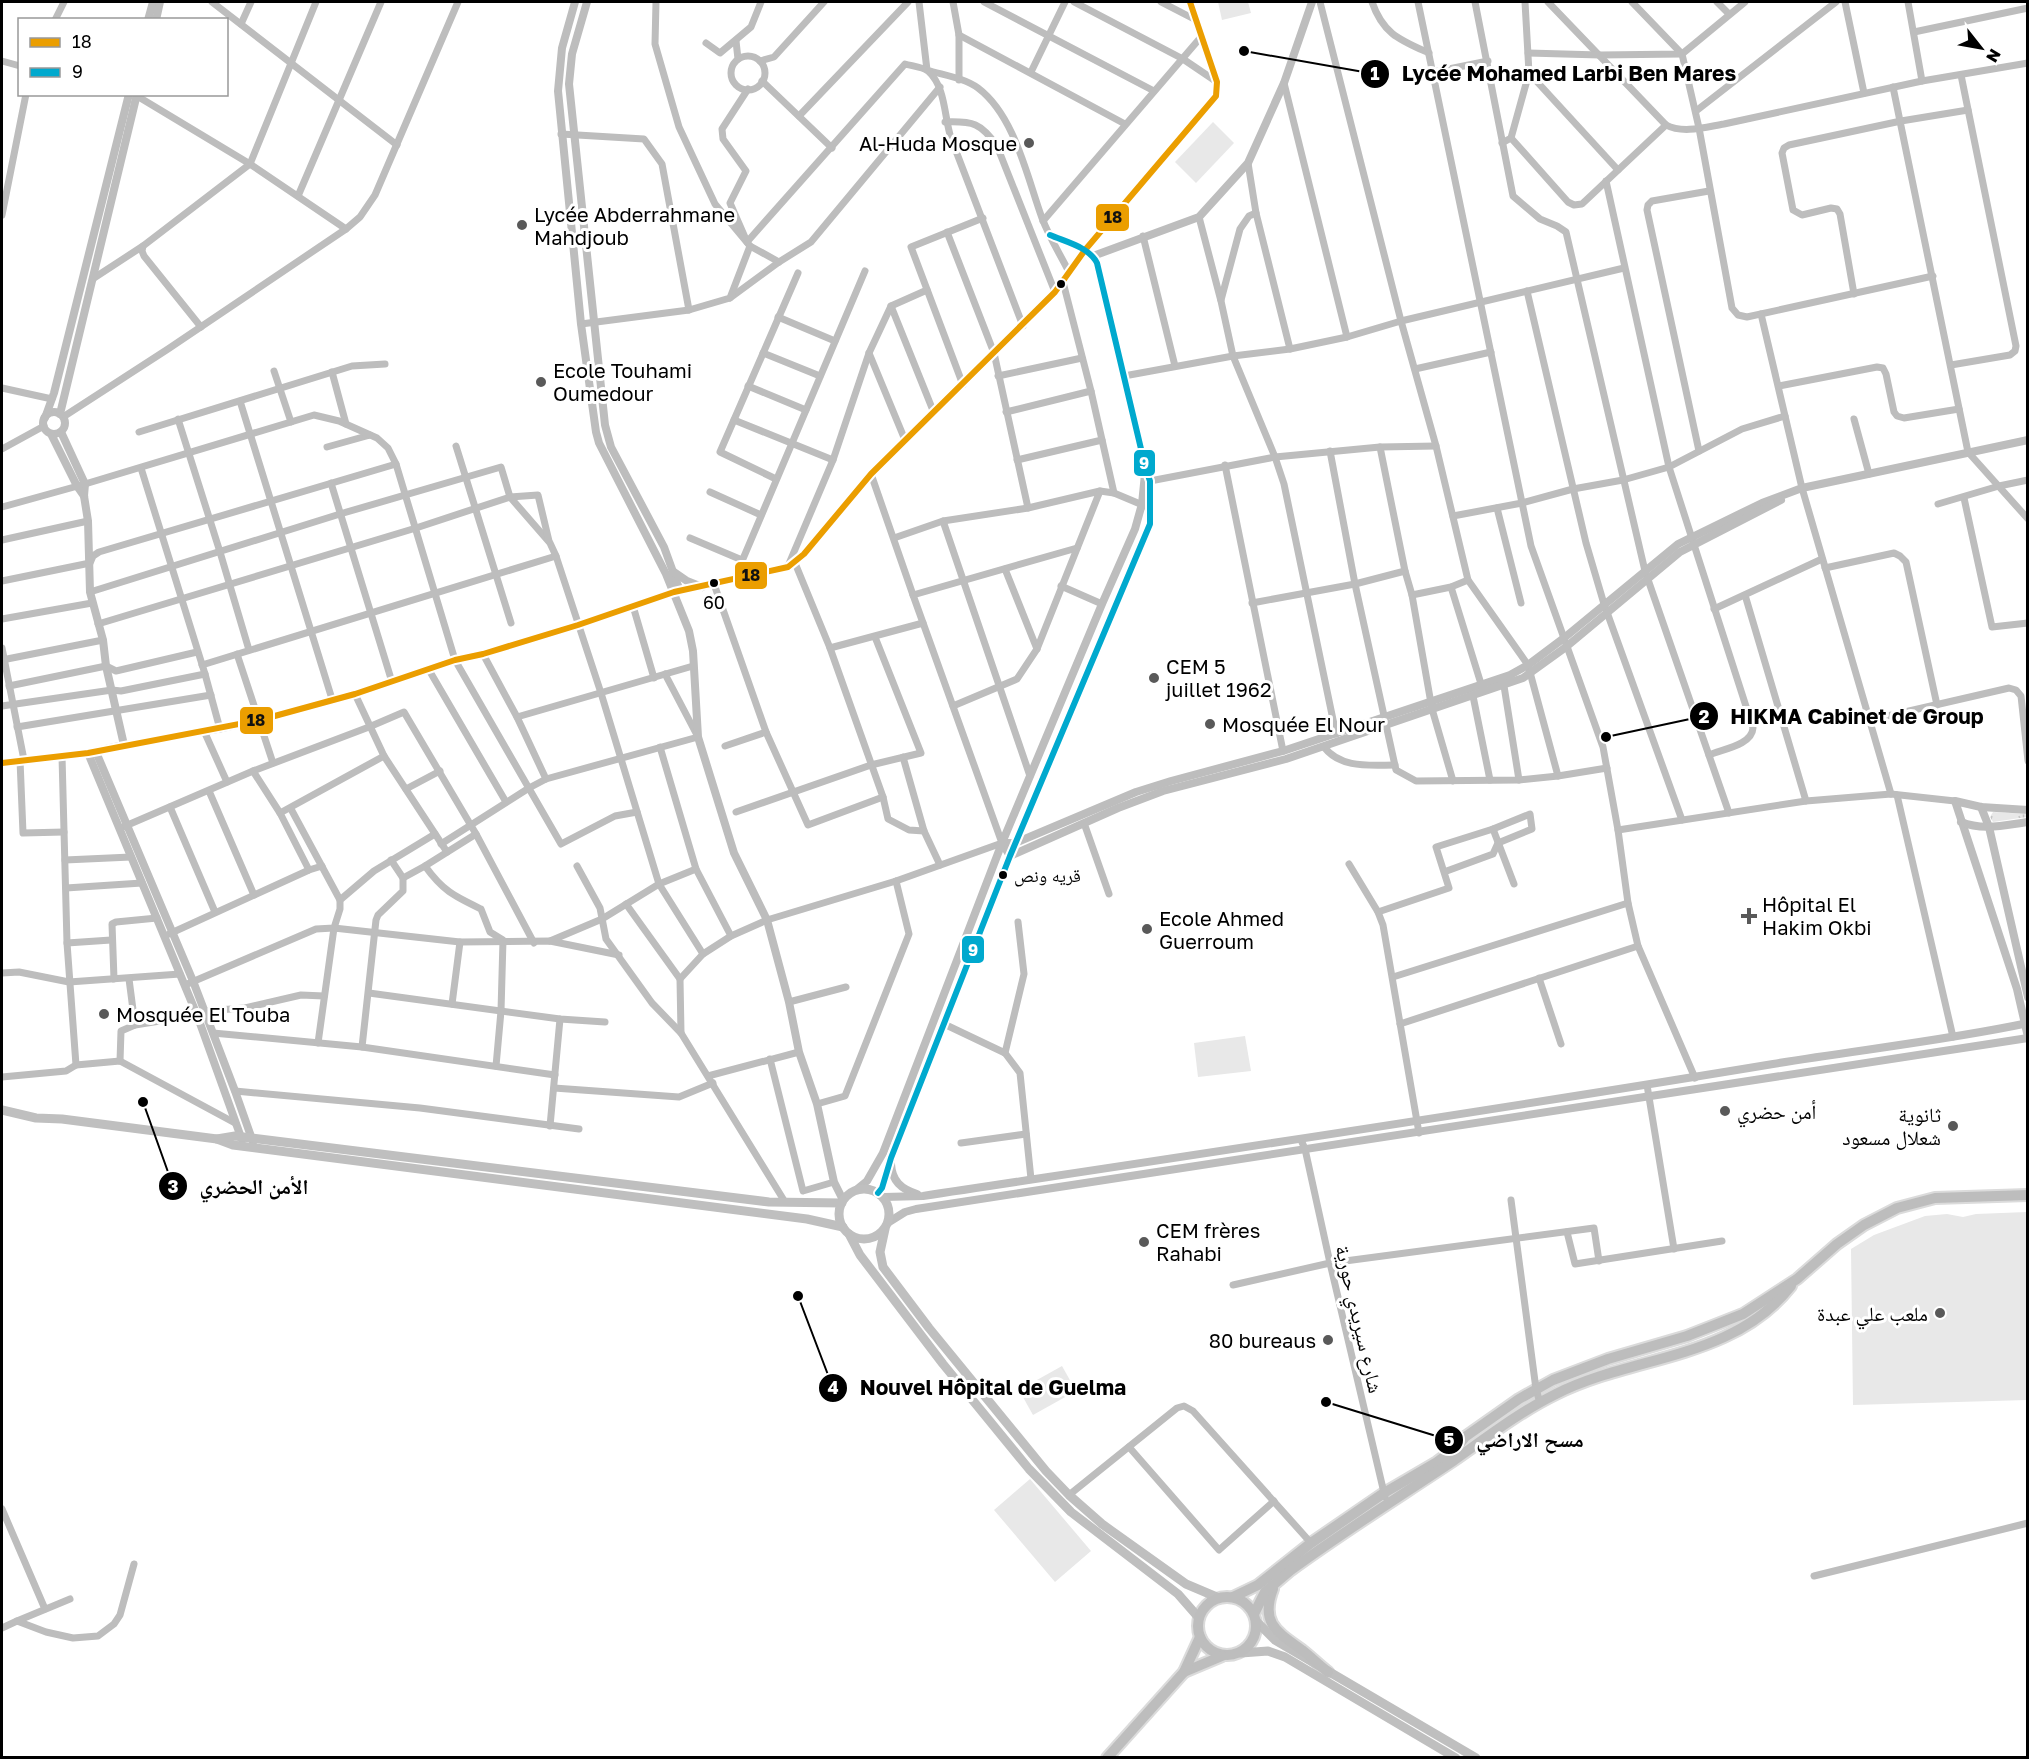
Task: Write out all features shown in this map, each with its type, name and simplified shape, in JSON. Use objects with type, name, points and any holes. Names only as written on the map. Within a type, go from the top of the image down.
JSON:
[{"type":"main road","points":[[2,1110],[36,1118],[62,1119],[248,1142],[807,1219],[846,1231],[858,1238],[867,1239],[876,1236],[887,1226]]},
{"type":"main road","points":[[248,1142],[769,1202],[842,1202]]},
{"type":"main road","points":[[1199,1618],[1178,1594],[1071,1512],[1029,1469],[943,1364],[860,1255],[839,1218],[842,1202],[856,1190],[865,1188],[881,1195],[890,1210],[880,1252],[883,1267],[1013,1433],[1069,1496],[1102,1524],[1186,1584],[1219,1598]]},
{"type":"main road","points":[[1223,1656],[1213,1653],[1205,1646],[1197,1628],[1203,1609],[1210,1602],[1219,1598],[1233,1597],[1258,1585],[1311,1543],[1384,1493],[1437,1462],[1456,1448],[1465,1437],[1536,1389],[1589,1365],[1659,1346],[1743,1314],[1797,1279],[1848,1236],[1897,1208],[1935,1198],[2028,1194]]},
{"type":"main road","points":[[1241,1653],[1253,1640],[1255,1618],[1265,1592],[1306,1559],[1387,1504],[1540,1403],[1595,1378],[1672,1357],[1742,1328],[1779,1302],[1797,1279]]},
{"type":"main road","points":[[1276,1581],[1268,1602],[1273,1626],[1278,1633],[1328,1672]]},
{"type":"main road","points":[[1233,1597],[1242,1600],[1275,1640],[1476,1758]]},
{"type":"main road","points":[[1107,1758],[1184,1672],[1200,1637]]},
{"type":"main road","points":[[1184,1672],[1223,1656],[1260,1650],[1276,1653],[1456,1758]]},
{"type":"street","points":[[57,18],[64,2]]},
{"type":"street","points":[[149,18],[153,2]]},
{"type":"street","points":[[156,18],[160,2]]},
{"type":"street","points":[[212,2],[397,145]]},
{"type":"street","points":[[241,24],[251,2]]},
{"type":"street","points":[[94,278],[143,246],[250,164],[316,2]]},
{"type":"street","points":[[298,196],[381,2]]},
{"type":"street","points":[[2,449],[45,422],[52,413],[62,415],[201,327],[346,229],[367,209],[458,2]]},
{"type":"street","points":[[575,2],[564,40],[558,91],[581,324],[594,420],[599,442],[677,592]]},
{"type":"street","points":[[587,2],[572,54],[569,84],[604,418],[608,439],[660,539],[674,572],[677,592],[689,631],[698,737]]},
{"type":"street","points":[[657,2],[655,44],[679,127],[716,204],[748,244],[779,262]]},
{"type":"street","points":[[706,43],[720,53],[751,27],[761,2]]},
{"type":"street","points":[[760,61],[774,57],[824,2]]},
{"type":"street","points":[[799,117],[908,2]]},
{"type":"street","points":[[919,2],[927,70],[940,87],[945,122],[1023,326]]},
{"type":"street","points":[[953,2],[959,35],[960,80]]},
{"type":"street","points":[[984,2],[1155,91]]},
{"type":"street","points":[[1031,72],[1047,34],[1065,2]]},
{"type":"street","points":[[1074,2],[1183,59],[1217,82]]},
{"type":"street","points":[[1161,2],[1194,19]]},
{"type":"street","points":[[2,763],[92,752],[260,720],[355,694],[455,660],[483,654],[578,625],[677,592],[791,565],[804,555],[871,474],[1055,292],[1085,250],[1216,96],[1217,82],[1190,2]]},
{"type":"street","points":[[1093,256],[1199,217],[1248,163],[1284,83],[1312,2]]},
{"type":"street","points":[[1320,2],[1401,321],[1436,446],[1468,580],[1530,669],[1557,776]]},
{"type":"street","points":[[1372,2],[1380,20],[1389,32],[1402,41],[1430,53]]},
{"type":"street","points":[[1418,2],[1531,546],[1603,747],[1628,903],[1638,946],[1695,1078]]},
{"type":"street","points":[[1475,2],[1513,196],[1540,219],[1566,232],[1646,575],[1729,813]]},
{"type":"street","points":[[1502,143],[1511,138],[1529,73],[1525,2]]},
{"type":"street","points":[[1548,2],[1666,125],[1674,129],[1699,128],[1922,81],[2028,63]]},
{"type":"street","points":[[1632,2],[1682,54],[1696,111],[1732,308],[1738,315],[1747,317],[1933,276]]},
{"type":"street","points":[[1717,2],[1729,14]]},
{"type":"street","points":[[1528,53],[1600,56],[1682,54],[1745,2]]},
{"type":"street","points":[[1696,111],[1836,2]]},
{"type":"street","points":[[1845,2],[1864,93]]},
{"type":"street","points":[[1908,2],[1922,81]]},
{"type":"street","points":[[1914,32],[2028,8]]},
{"type":"street","points":[[959,35],[1125,124]]},
{"type":"street","points":[[1043,221],[1202,38]]},
{"type":"street","points":[[736,41],[738,59],[732,68],[733,80],[742,88],[758,86],[762,81],[764,70],[760,61],[750,56],[738,59]]},
{"type":"street","points":[[2,61],[18,65]]},
{"type":"street","points":[[1434,72],[1488,61]]},
{"type":"street","points":[[730,298],[748,244],[905,64],[976,86],[988,96],[1016,145],[1043,221],[1069,272]]},
{"type":"street","points":[[1529,73],[1618,170]]},
{"type":"street","points":[[1951,364],[2010,355],[2016,346],[1961,75]]},
{"type":"street","points":[[762,81],[832,147]]},
{"type":"street","points":[[1284,83],[1347,336]]},
{"type":"street","points":[[581,324],[689,310],[730,298],[811,242],[940,87]]},
{"type":"street","points":[[1893,87],[1968,452],[2028,519]]},
{"type":"street","points":[[748,89],[722,129],[723,140],[746,171],[730,203],[748,244]]},
{"type":"street","points":[[2,215],[26,96]]},
{"type":"street","points":[[51,434],[61,432],[65,425],[62,415],[134,96]]},
{"type":"street","points":[[81,485],[45,422],[134,96]]},
{"type":"street","points":[[136,96],[250,164],[346,229]]},
{"type":"street","points":[[1854,294],[1840,214],[1837,209],[1831,208],[1802,215],[1793,210],[1782,153],[1784,148],[1901,121],[1968,110]]},
{"type":"street","points":[[945,122],[968,121],[980,127],[997,147],[1055,292]]},
{"type":"street","points":[[1511,138],[1568,202],[1574,205],[1582,204],[1666,125]]},
{"type":"street","points":[[561,134],[644,139],[662,164],[689,310]]},
{"type":"street","points":[[1248,163],[1256,213],[1290,349]]},
{"type":"street","points":[[1606,181],[1669,467],[1753,728],[1748,740],[1709,755]]},
{"type":"street","points":[[1699,451],[1647,210],[1652,201],[1709,191]]},
{"type":"street","points":[[1221,301],[1240,229],[1249,216],[1256,213]]},
{"type":"street","points":[[1199,217],[1233,356],[1284,484],[1305,594],[1336,734]]},
{"type":"street","points":[[963,385],[911,247],[983,218]]},
{"type":"street","points":[[947,231],[994,353],[1028,508]]},
{"type":"street","points":[[1050,235],[1085,250],[1093,256],[1097,263],[1150,481],[1150,524],[1015,843],[891,1158],[881,1195],[923,1196],[1301,1140],[1990,1032],[2026,1024]]},
{"type":"street","points":[[1143,236],[1174,366]]},
{"type":"street","points":[[143,246],[144,256],[201,327]]},
{"type":"street","points":[[1124,376],[1233,356],[1290,349],[1624,268]]},
{"type":"street","points":[[734,580],[865,271]]},
{"type":"street","points":[[776,479],[720,452],[798,273]]},
{"type":"street","points":[[1063,282],[1114,494]]},
{"type":"street","points":[[924,831],[909,830],[888,819],[883,797],[830,648],[791,565],[833,460],[868,353],[891,306],[927,290]]},
{"type":"street","points":[[1527,291],[1586,543],[1605,608],[1682,820]]},
{"type":"street","points":[[891,306],[934,413]]},
{"type":"street","points":[[1761,314],[1802,488],[1894,795],[1953,1037]]},
{"type":"street","points":[[778,317],[836,341]]},
{"type":"street","points":[[1415,369],[1491,352]]},
{"type":"street","points":[[763,353],[820,376]]},
{"type":"street","points":[[868,353],[905,440]]},
{"type":"street","points":[[998,376],[1082,358]]},
{"type":"street","points":[[139,432],[352,366],[385,364]]},
{"type":"street","points":[[1779,386],[1877,367],[1883,368],[1886,374],[1894,412],[1897,416],[1904,418],[1959,409]]},
{"type":"street","points":[[274,371],[291,422]]},
{"type":"street","points":[[332,372],[346,424]]},
{"type":"street","points":[[748,386],[806,410]]},
{"type":"street","points":[[2,388],[52,399]]},
{"type":"street","points":[[1006,412],[1091,391]]},
{"type":"street","points":[[240,400],[332,699]]},
{"type":"street","points":[[2,507],[141,468],[314,415],[346,424],[370,435],[388,448],[396,464],[455,660],[561,844],[615,816],[637,812]]},
{"type":"street","points":[[1452,516],[1522,503],[1669,467],[1742,429],[1785,416]]},
{"type":"street","points":[[1854,419],[1869,474]]},
{"type":"street","points":[[178,420],[249,650]]},
{"type":"street","points":[[734,420],[833,460]]},
{"type":"street","points":[[61,432],[84,496],[88,521],[90,592],[103,640],[106,666],[124,745]]},
{"type":"street","points":[[327,447],[370,435]]},
{"type":"street","points":[[1017,460],[1102,440]]},
{"type":"street","points":[[680,980],[703,954],[731,936],[767,920],[896,881],[1002,843],[1015,843],[1145,789],[1283,751],[1483,689],[1504,686],[1565,642],[1646,575],[1693,540],[1768,508],[1802,488],[2028,440]]},
{"type":"street","points":[[456,446],[511,623]]},
{"type":"street","points":[[1150,481],[1275,457],[1380,447],[1436,446]]},
{"type":"street","points":[[1380,447],[1412,595],[1432,705],[1454,781]]},
{"type":"street","points":[[1330,451],[1355,584],[1396,771],[1416,781],[1454,781],[1519,780],[1607,768]]},
{"type":"street","points":[[90,563],[93,556],[99,552],[396,464]]},
{"type":"street","points":[[1226,465],[1283,751]]},
{"type":"street","points":[[90,592],[340,514],[501,467],[510,497],[550,543]]},
{"type":"street","points":[[141,468],[212,696],[220,729]]},
{"type":"street","points":[[856,1190],[867,1181],[883,1153],[1002,843],[1101,604],[1135,529],[1142,504],[1146,470]]},
{"type":"street","points":[[871,474],[1002,843],[1010,856]]},
{"type":"street","points":[[1938,504],[2028,480]]},
{"type":"street","points":[[331,483],[392,682]]},
{"type":"street","points":[[953,706],[1017,680],[1037,649],[1100,491]]},
{"type":"street","points":[[894,538],[943,521],[1028,508],[1100,491],[1151,508]]},
{"type":"street","points":[[710,492],[761,515]]},
{"type":"street","points":[[98,624],[291,567],[510,497],[538,495],[550,543],[601,693],[659,884],[703,954]]},
{"type":"street","points":[[1964,498],[1992,627],[2028,622]]},
{"type":"street","points":[[1497,508],[1521,603]]},
{"type":"street","points":[[2,540],[88,521]]},
{"type":"street","points":[[943,521],[1030,776]]},
{"type":"street","points":[[690,538],[742,561]]},
{"type":"street","points":[[913,595],[1077,548]]},
{"type":"street","points":[[1825,568],[1894,553],[1900,555],[1906,562],[1937,705]]},
{"type":"street","points":[[202,665],[556,556]]},
{"type":"street","points":[[1714,609],[1822,559]]},
{"type":"street","points":[[2,580],[90,563]]},
{"type":"street","points":[[1005,569],[1037,649]]},
{"type":"street","points":[[1252,603],[1355,584],[1405,571]]},
{"type":"street","points":[[674,572],[687,581],[702,586]]},
{"type":"street","points":[[1412,595],[1451,587],[1468,580]]},
{"type":"street","points":[[714,584],[766,732],[807,825],[883,797]]},
{"type":"street","points":[[1061,586],[1101,604]]},
{"type":"street","points":[[1451,587],[1483,689]]},
{"type":"street","points":[[1745,595],[1806,801]]},
{"type":"street","points":[[2,618],[92,603]]},
{"type":"street","points":[[633,606],[654,678]]},
{"type":"street","points":[[830,648],[923,623]]},
{"type":"street","points":[[736,812],[871,765],[921,753],[875,637]]},
{"type":"street","points":[[3,660],[103,640]]},
{"type":"street","points":[[2,648],[22,760],[23,833],[64,832]]},
{"type":"street","points":[[9,686],[106,666],[116,671],[197,652]]},
{"type":"street","points":[[237,654],[273,763]]},
{"type":"street","points":[[483,654],[517,717],[546,779]]},
{"type":"street","points":[[517,717],[693,666]]},
{"type":"street","points":[[1432,705],[1473,696],[1510,675],[1530,669]]},
{"type":"street","points":[[429,670],[506,802]]},
{"type":"street","points":[[2,706],[112,690],[122,691],[205,674]]},
{"type":"street","points":[[665,674],[698,737],[734,853],[767,920],[789,1002],[799,1052],[817,1104],[834,1182],[842,1202]]},
{"type":"street","points":[[1504,686],[1519,780]]},
{"type":"street","points":[[1870,720],[2009,688],[2016,690],[2021,696],[2028,761]]},
{"type":"street","points":[[355,694],[384,756],[447,852]]},
{"type":"street","points":[[17,727],[212,696]]},
{"type":"street","points":[[1473,696],[1490,780]]},
{"type":"street","points":[[124,826],[253,771],[404,712],[471,825],[534,943]]},
{"type":"street","points":[[1010,856],[1163,791],[1324,747],[1386,720]]},
{"type":"street","points":[[204,731],[227,782]]},
{"type":"street","points":[[725,746],[766,732]]},
{"type":"street","points":[[441,844],[546,779],[698,737]]},
{"type":"street","points":[[660,747],[696,869],[731,936]]},
{"type":"street","points":[[1324,747],[1331,756],[1350,764],[1395,765]]},
{"type":"street","points":[[92,752],[201,1013],[235,1123],[248,1142]]},
{"type":"street","points":[[62,756],[67,943],[76,1065]]},
{"type":"street","points":[[280,813],[384,756]]},
{"type":"street","points":[[903,757],[924,831],[940,865]]},
{"type":"street","points":[[253,771],[280,813],[309,870]]},
{"type":"street","points":[[406,789],[440,771]]},
{"type":"street","points":[[209,791],[254,895]]},
{"type":"street","points":[[1618,830],[1806,801],[1894,795],[1955,801],[1982,807],[2028,810]]},
{"type":"street","points":[[887,1226],[905,1212],[916,1209],[2028,1038],[2017,989],[1955,801]]},
{"type":"street","points":[[170,807],[215,912]]},
{"type":"street","points":[[1982,807],[1989,827],[2028,997]]},
{"type":"street","points":[[291,809],[340,900],[340,909],[333,928],[318,1043]]},
{"type":"street","points":[[1378,912],[1449,888],[1436,847],[1493,829],[1530,814],[1532,829],[1498,843],[1493,854],[1444,872]]},
{"type":"street","points":[[1961,822],[1977,827],[2028,822]]},
{"type":"street","points":[[1084,823],[1109,894]]},
{"type":"street","points":[[124,826],[142,883],[157,918],[168,934],[180,974],[189,983]]},
{"type":"street","points":[[1493,829],[1514,884]]},
{"type":"street","points":[[340,900],[374,871],[435,834]]},
{"type":"street","points":[[403,878],[476,834]]},
{"type":"street","points":[[65,860],[132,857]]},
{"type":"street","points":[[362,1047],[374,933],[378,915],[405,887],[403,878],[391,860]]},
{"type":"street","points":[[1349,864],[1378,912],[1393,977],[1419,1133]]},
{"type":"street","points":[[168,934],[322,866]]},
{"type":"street","points":[[425,866],[436,882],[450,894],[481,909],[490,932],[504,940]]},
{"type":"street","points":[[577,866],[600,908],[606,939],[652,1003],[681,1033],[785,1202]]},
{"type":"street","points":[[189,983],[316,929],[333,928],[460,942],[504,940],[534,943],[550,941],[602,919],[659,884],[696,869]]},
{"type":"street","points":[[817,1104],[845,1096],[909,934],[896,881]]},
{"type":"street","points":[[66,888],[142,883]]},
{"type":"street","points":[[1393,977],[1628,903]]},
{"type":"street","points":[[626,904],[680,980],[681,1033]]},
{"type":"street","points":[[114,979],[112,924],[157,918]]},
{"type":"street","points":[[1005,1053],[1024,974],[1018,922]]},
{"type":"street","points":[[67,943],[111,940]]},
{"type":"street","points":[[495,1066],[501,1011],[504,940]]},
{"type":"street","points":[[550,941],[619,956]]},
{"type":"street","points":[[452,1004],[460,942]]},
{"type":"street","points":[[1400,1024],[1638,946]]},
{"type":"street","points":[[2,973],[19,972],[69,982],[180,974]]},
{"type":"street","points":[[1539,978],[1561,1044]]},
{"type":"street","points":[[129,979],[135,1025]]},
{"type":"street","points":[[789,1002],[846,987]]},
{"type":"street","points":[[369,993],[560,1019],[605,1022]]},
{"type":"street","points":[[120,1061],[121,1031],[135,1025],[256,1006],[301,995],[324,996]]},
{"type":"street","points":[[201,1013],[213,1033],[235,1091],[248,1142]]},
{"type":"street","points":[[550,1126],[560,1019]]},
{"type":"street","points":[[944,1024],[1005,1053],[1020,1073],[1031,1179]]},
{"type":"street","points":[[213,1033],[362,1047],[555,1075]]},
{"type":"street","points":[[708,1076],[799,1052]]},
{"type":"street","points":[[770,1059],[803,1191],[834,1182]]},
{"type":"street","points":[[2,1077],[66,1071],[76,1065],[120,1061],[235,1123]]},
{"type":"street","points":[[554,1088],[679,1097],[713,1083]]},
{"type":"street","points":[[1647,1085],[1651,1097],[1674,1249]]},
{"type":"street","points":[[235,1091],[420,1108],[579,1129]]},
{"type":"street","points":[[961,1143],[1026,1134]]},
{"type":"street","name":"شارع سيريدي حورية","points":[[1301,1140],[1305,1149],[1387,1504]]},
{"type":"street","points":[[891,1158],[893,1178],[908,1191],[923,1196]]},
{"type":"street","points":[[1511,1200],[1536,1389],[1540,1403]]},
{"type":"street","points":[[1233,1285],[1330,1263],[1594,1228],[1599,1261]]},
{"type":"street","points":[[1567,1232],[1575,1264],[1722,1241]]},
{"type":"street","points":[[1069,1496],[1177,1408],[1188,1407],[1311,1543]]},
{"type":"street","points":[[1129,1447],[1219,1550],[1274,1501]]},
{"type":"street","points":[[2,1509],[45,1609]]},
{"type":"street","points":[[1814,1576],[2028,1523]]},
{"type":"street","points":[[17,1621],[46,1632],[74,1638],[98,1636],[114,1624],[120,1615],[134,1564]]},
{"type":"street","points":[[2,1628],[70,1599]]},
{"type":"green space","points":[[1218,2],[1248,2],[1251,13],[1222,20]]},
{"type":"green space","points":[[1213,122],[1234,143],[1196,183],[1175,162]]},
{"type":"green space","points":[[1993,812],[2027,814],[2027,817],[1993,822],[1990,817]]},
{"type":"green space","points":[[1245,1036],[1251,1071],[1198,1077],[1194,1043]]},
{"type":"green space","name":"ملعب علي عبدة","points":[[2027,1212],[2027,1400],[1853,1405],[1851,1249],[1874,1235],[1925,1216],[1947,1214],[1963,1217],[1976,1214]]},
{"type":"green space","points":[[1062,1366],[1076,1391],[1033,1415],[1019,1390]]},
{"type":"green space","points":[[1030,1479],[1091,1551],[1055,1582],[994,1510]]},
{"type":"transit line","name":"18","points":[[2,763],[88,753],[260,720],[355,694],[455,660],[483,654],[578,625],[674,592],[788,567],[804,554],[871,474],[1055,292],[1085,250],[1216,96],[1217,82],[1190,2]]},
{"type":"transit line","name":"9","points":[[878,1193],[882,1188],[891,1158],[1010,856],[1150,524],[1150,481],[1097,263],[1083,249],[1050,235]]},
{"type":"place","name":"Lycée Mohamed Larbi Ben Mares","points":[[1244,51]]},
{"type":"place","name":"Al-Huda Mosque","points":[[1029,143]]},
{"type":"place","name":"Lycée Abderrahmane Mahdjoub","points":[[522,225]]},
{"type":"place","name":"Ecole Touhami Oumedour","points":[[541,382]]},
{"type":"place","name":"60","points":[[714,583]]},
{"type":"place","name":"CEM 5 juillet 1962","points":[[1154,678]]},
{"type":"place","name":"Mosquée El Nour","points":[[1210,724]]},
{"type":"place","name":"HIKMA Cabinet de Group","points":[[1606,737]]},
{"type":"place","name":"قريه ونص","points":[[1003,875]]},
{"type":"place","name":"Hôpital El Hakim Okbi","points":[[1749,916]]},
{"type":"place","name":"Ecole Ahmed Guerroum","points":[[1147,929]]},
{"type":"place","name":"Mosquée El Touba","points":[[104,1014]]},
{"type":"place","name":"الأمن الحضري","points":[[143,1102]]},
{"type":"place","name":"أمن حضري","points":[[1725,1111]]},
{"type":"place","name":"ثانوية شعلال مسعود","points":[[1953,1126]]},
{"type":"place","name":"CEM frères Rahabi","points":[[1144,1242]]},
{"type":"place","name":"Nouvel Hôpital de Guelma","points":[[798,1296]]},
{"type":"place","name":"ملعب علي عبدة","points":[[1940,1313]]},
{"type":"place","name":"80 bureaus","points":[[1328,1340]]},
{"type":"place","name":"مسح الاراضي","points":[[1326,1402]]}]
